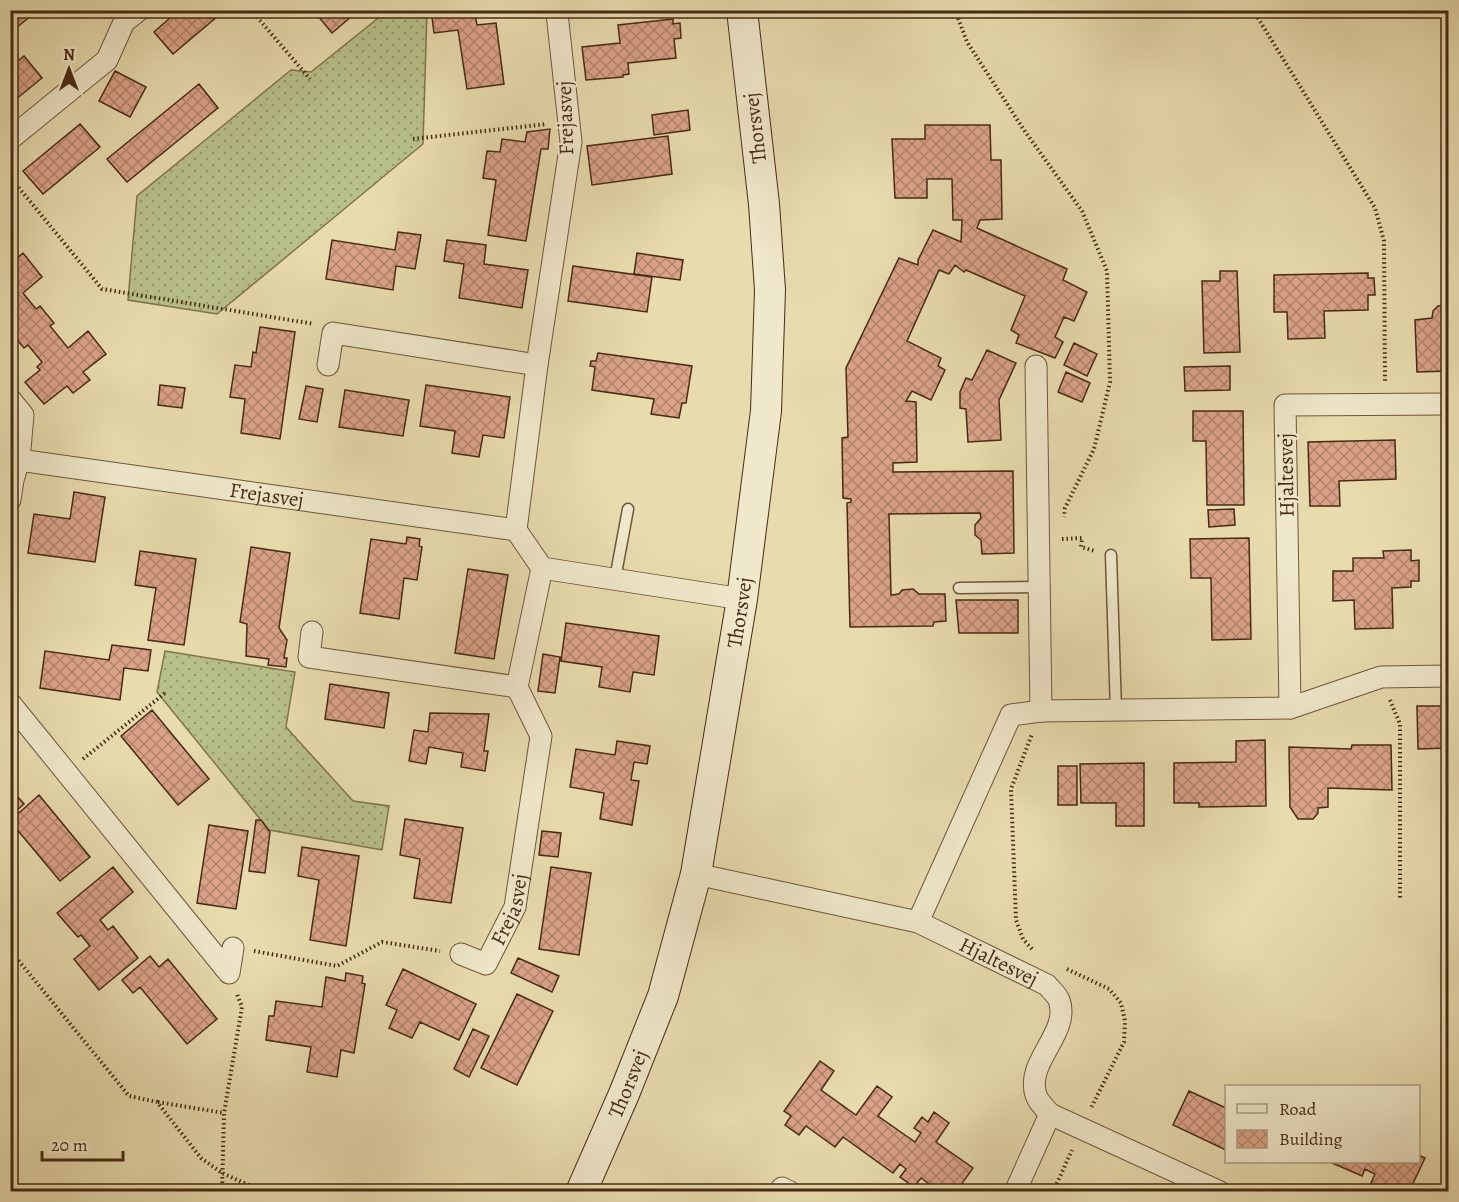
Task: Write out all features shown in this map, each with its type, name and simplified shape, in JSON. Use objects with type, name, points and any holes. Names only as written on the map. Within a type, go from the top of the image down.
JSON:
[{"type":"street","points":[[10,139],[107,60],[124,22],[140,10]]},
{"type":"street","name":"Thorsvej","points":[[581,1191],[624,1094],[663,996],[696,874],[742,599],[766,411],[770,290],[764,204],[742,10]]},
{"type":"street","name":"Frejasvej","points":[[19,460],[516,530],[537,365],[571,142],[557,13]]},
{"type":"street","points":[[328,365],[333,333],[537,365]]},
{"type":"street","points":[[1036,366],[1041,711]]},
{"type":"street","points":[[10,399],[23,415],[19,460],[10,500]]},
{"type":"street","name":"Hjaltesvej","points":[[1290,708],[1285,405],[1449,404]]},
{"type":"street","points":[[312,632],[309,657],[517,687],[542,568],[516,530]]},
{"type":"street","points":[[542,568],[742,599]]},
{"type":"street","points":[[918,922],[1011,715],[1041,711],[1290,708],[1381,677],[1449,676]]},
{"type":"street","name":"Frejasvej","points":[[461,954],[486,964],[515,907],[541,736],[517,687]]},
{"type":"street","points":[[10,703],[229,973]]},
{"type":"street","name":"Hjaltesvej","points":[[696,874],[918,922],[1047,986],[1059,998],[1062,1018],[1038,1068],[1034,1084],[1036,1097],[1050,1114]]},
{"type":"street","points":[[229,973],[233,948]]},
{"type":"street","points":[[1015,1191],[1050,1114],[1220,1191]]},
{"type":"lane","points":[[615,579],[628,509]]},
{"type":"lane","points":[[1111,555],[1116,711]]},
{"type":"lane","points":[[959,588],[1039,587]]},
{"type":"path","points":[[250,10],[310,79]]},
{"type":"path","points":[[955,10],[967,42],[1024,130],[1082,211],[1107,271],[1110,382],[1094,449],[1065,508],[1064,518]]},
{"type":"path","points":[[1253,10],[1375,208],[1384,241],[1385,404]]},
{"type":"path","points":[[413,140],[569,122]]},
{"type":"path","points":[[10,177],[102,289],[321,325],[333,333]]},
{"type":"path","points":[[1060,549],[1063,528]]},
{"type":"path","points":[[1062,539],[1082,538],[1081,547],[1111,555]]},
{"type":"path","points":[[1381,677],[1400,724],[1400,898]]},
{"type":"path","points":[[66,772],[165,693]]},
{"type":"path","points":[[1037,955],[1023,939],[1016,920],[1011,789],[1041,711]]},
{"type":"path","points":[[233,948],[337,966],[382,942],[461,954]]},
{"type":"path","points":[[10,950],[129,1096],[224,1113]]},
{"type":"path","points":[[1053,1191],[1124,1041],[1125,1021],[1121,1003],[1109,989],[1058,965]]},
{"type":"path","points":[[222,1191],[224,1113],[242,1006],[229,973]]},
{"type":"path","points":[[157,1102],[201,1158],[222,1173],[264,1191]]},
{"type":"green space","points":[[387,11],[427,11],[423,144],[217,314],[128,300],[137,196],[291,70],[311,72]]},
{"type":"green space","points":[[165,651],[295,672],[286,727],[353,801],[389,806],[382,850],[269,830],[157,692]]},
{"type":"building","points":[[10,10],[38,10],[10,33]]},
{"type":"building","points":[[179,10],[225,10],[173,54],[154,32]]},
{"type":"building","points":[[313,10],[359,10],[332,33]]},
{"type":"building","points":[[474,10],[477,25],[496,23],[504,84],[467,89],[458,30],[434,33],[432,17]]},
{"type":"building","points":[[673,19],[673,24],[680,23],[681,38],[674,39],[676,58],[628,63],[629,74],[623,77],[586,80],[582,47],[620,43],[618,25]]},
{"type":"building","points":[[24,56],[42,78],[10,104],[10,67]]},
{"type":"building","points":[[115,71],[146,87],[130,117],[99,101]]},
{"type":"building","points":[[199,84],[218,108],[127,182],[107,159]]},
{"type":"building","points":[[688,110],[690,130],[654,135],[652,115]]},
{"type":"building","points":[[80,124],[100,147],[43,194],[23,171]]},
{"type":"building","points":[[925,125],[990,125],[991,160],[1001,160],[1002,219],[980,220],[977,228],[1067,269],[1063,280],[1087,292],[1074,321],[1064,317],[1055,337],[1063,342],[1055,358],[1016,343],[1019,335],[1011,330],[1025,296],[966,270],[964,272],[955,265],[949,274],[939,270],[907,341],[941,358],[938,366],[945,370],[931,400],[912,391],[906,401],[916,402],[917,462],[893,463],[893,472],[1013,471],[1014,553],[982,554],[981,540],[975,535],[975,525],[981,518],[980,513],[889,514],[891,595],[899,594],[902,590],[913,589],[919,594],[945,594],[946,621],[934,622],[933,626],[850,627],[847,503],[851,502],[851,499],[843,498],[842,438],[848,437],[846,368],[899,258],[918,265],[918,260],[933,230],[961,242],[962,220],[953,220],[952,179],[927,179],[927,198],[895,198],[892,139],[925,139]]},
{"type":"building","points":[[550,129],[548,149],[541,149],[526,241],[488,235],[496,180],[483,178],[487,151],[500,152],[502,139],[525,142],[527,132]]},
{"type":"building","points":[[668,136],[672,174],[592,185],[587,146]]},
{"type":"building","points":[[398,232],[421,235],[415,269],[396,266],[393,290],[326,279],[332,240],[395,250]]},
{"type":"building","points":[[447,240],[486,245],[484,264],[528,270],[522,308],[459,298],[464,264],[444,261]]},
{"type":"building","points":[[23,253],[42,277],[23,293],[36,309],[40,306],[54,323],[50,326],[68,348],[88,331],[106,354],[83,372],[90,380],[73,393],[67,386],[44,404],[25,382],[40,370],[37,367],[42,362],[28,345],[24,348],[10,331],[14,327],[10,324],[10,264]]},
{"type":"building","points":[[637,253],[683,260],[680,280],[634,274]]},
{"type":"building","points":[[573,266],[652,277],[647,312],[568,301]]},
{"type":"building","points":[[1220,271],[1237,271],[1240,352],[1204,353],[1202,281],[1220,281]]},
{"type":"building","points":[[1368,273],[1368,278],[1374,278],[1375,295],[1368,295],[1368,310],[1324,311],[1325,338],[1288,339],[1287,312],[1274,312],[1274,275]]},
{"type":"building","points":[[1448,305],[1448,371],[1417,372],[1415,320],[1432,318],[1433,311],[1438,306]]},
{"type":"building","points":[[260,327],[295,332],[280,439],[241,433],[245,399],[230,397],[235,365],[251,367],[253,352],[256,353]]},
{"type":"building","points":[[1074,343],[1097,354],[1087,376],[1064,365]]},
{"type":"building","points":[[987,350],[1016,363],[999,400],[1001,440],[968,442],[966,409],[960,408],[960,392],[966,378],[972,380]]},
{"type":"building","points":[[598,353],[692,366],[686,403],[682,403],[679,418],[651,414],[654,399],[592,390],[595,367],[590,366],[591,361],[596,361]]},
{"type":"building","points":[[1230,366],[1230,390],[1185,391],[1184,367]]},
{"type":"building","points":[[1066,372],[1090,383],[1082,402],[1058,392]]},
{"type":"building","points":[[160,385],[185,388],[182,408],[158,405]]},
{"type":"building","points":[[426,385],[510,397],[504,438],[483,435],[479,457],[452,453],[455,431],[420,426]]},
{"type":"building","points":[[306,386],[323,389],[317,422],[299,419]]},
{"type":"building","points":[[345,390],[409,400],[403,436],[339,427]]},
{"type":"building","points":[[1193,411],[1243,411],[1244,505],[1207,505],[1206,441],[1193,441]]},
{"type":"building","points":[[1395,440],[1396,479],[1339,481],[1340,506],[1310,506],[1308,442]]},
{"type":"building","points":[[74,492],[105,497],[95,562],[28,553],[34,514],[70,519]]},
{"type":"building","points":[[1234,509],[1235,525],[1209,527],[1208,510]]},
{"type":"building","points":[[407,537],[420,539],[419,546],[422,547],[417,580],[404,578],[399,619],[360,613],[371,539],[406,544]]},
{"type":"building","points":[[1249,538],[1251,639],[1212,640],[1211,578],[1191,578],[1190,539]]},
{"type":"building","points":[[251,547],[290,553],[279,628],[287,640],[284,658],[287,658],[286,667],[268,665],[269,659],[246,656],[247,624],[240,622]]},
{"type":"building","points":[[1411,550],[1411,561],[1419,560],[1419,581],[1411,581],[1411,587],[1392,588],[1393,628],[1355,629],[1354,600],[1333,601],[1333,571],[1353,571],[1353,558],[1384,558],[1383,551]]},
{"type":"building","points":[[140,551],[196,559],[184,645],[148,640],[156,588],[135,585]]},
{"type":"building","points":[[468,569],[508,575],[494,659],[455,653]]},
{"type":"building","points":[[956,600],[1018,600],[1018,633],[959,633]]},
{"type":"building","points":[[566,623],[659,636],[654,675],[633,672],[630,692],[599,687],[602,667],[561,661]]},
{"type":"building","points":[[112,645],[151,650],[148,671],[124,668],[120,700],[40,688],[45,651],[109,660]]},
{"type":"building","points":[[543,654],[560,657],[555,693],[538,691]]},
{"type":"building","points":[[330,684],[389,693],[384,728],[325,719]]},
{"type":"building","points":[[1417,706],[1448,706],[1448,748],[1418,749]]},
{"type":"building","points":[[152,710],[209,779],[178,805],[121,736]]},
{"type":"building","points":[[430,713],[489,714],[484,751],[488,751],[485,771],[461,767],[463,753],[429,747],[426,764],[409,761],[414,730],[428,732]]},
{"type":"building","points":[[1265,740],[1266,806],[1199,807],[1199,803],[1174,803],[1174,763],[1236,762],[1236,741]]},
{"type":"building","points":[[617,741],[650,746],[647,764],[634,762],[631,780],[639,781],[632,825],[600,819],[604,793],[570,787],[576,749],[615,755]]},
{"type":"building","points":[[1352,745],[1391,745],[1392,790],[1328,788],[1328,807],[1318,808],[1318,813],[1313,819],[1298,819],[1290,807],[1289,747],[1351,749]]},
{"type":"building","points":[[1144,763],[1144,826],[1116,826],[1116,803],[1081,803],[1080,764]]},
{"type":"building","points":[[1058,766],[1077,766],[1077,805],[1058,805]]},
{"type":"building","points":[[10,788],[24,804],[10,816]]},
{"type":"building","points":[[39,795],[90,857],[60,881],[10,821]]},
{"type":"building","points":[[405,819],[463,828],[451,903],[414,898],[420,859],[400,855]]},
{"type":"building","points":[[256,820],[261,820],[270,832],[265,873],[249,871]]},
{"type":"building","points":[[209,825],[248,831],[236,909],[197,903]]},
{"type":"building","points":[[542,831],[561,833],[558,857],[539,855]]},
{"type":"building","points":[[302,847],[359,856],[346,946],[310,940],[319,880],[298,876]]},
{"type":"building","points":[[113,867],[133,892],[100,920],[108,930],[113,926],[138,958],[99,990],[74,959],[90,946],[81,935],[78,937],[57,913]]},
{"type":"building","points":[[551,867],[591,873],[579,955],[539,949]]},
{"type":"building","points":[[150,956],[159,967],[168,959],[217,1019],[187,1044],[140,987],[133,993],[122,980]]},
{"type":"building","points":[[518,958],[559,976],[552,992],[511,973]]},
{"type":"building","points":[[403,969],[476,1004],[459,1040],[420,1022],[412,1038],[389,1028],[397,1010],[386,1005]]},
{"type":"building","points":[[346,973],[363,976],[362,983],[365,984],[354,1053],[341,1050],[337,1077],[307,1072],[311,1047],[266,1040],[269,1016],[274,1016],[276,1001],[322,1007],[326,977],[345,981]]},
{"type":"building","points":[[517,994],[553,1011],[517,1085],[481,1068]]},
{"type":"building","points":[[473,1029],[489,1036],[469,1077],[454,1069]]},
{"type":"building","points":[[820,1061],[834,1071],[821,1090],[856,1115],[877,1086],[892,1097],[878,1116],[915,1142],[921,1133],[914,1128],[922,1117],[928,1122],[934,1112],[949,1123],[936,1142],[973,1168],[956,1192],[940,1192],[921,1178],[914,1187],[900,1177],[906,1169],[900,1164],[893,1173],[843,1137],[835,1147],[806,1126],[799,1135],[785,1125],[791,1116],[784,1111]]},
{"type":"building","points":[[1189,1091],[1225,1108],[1225,1150],[1173,1125]]},
{"type":"building","points":[[1420,1156],[1425,1158],[1409,1192],[1367,1192],[1375,1174],[1365,1169],[1362,1176],[1332,1163],[1420,1163]]}]
